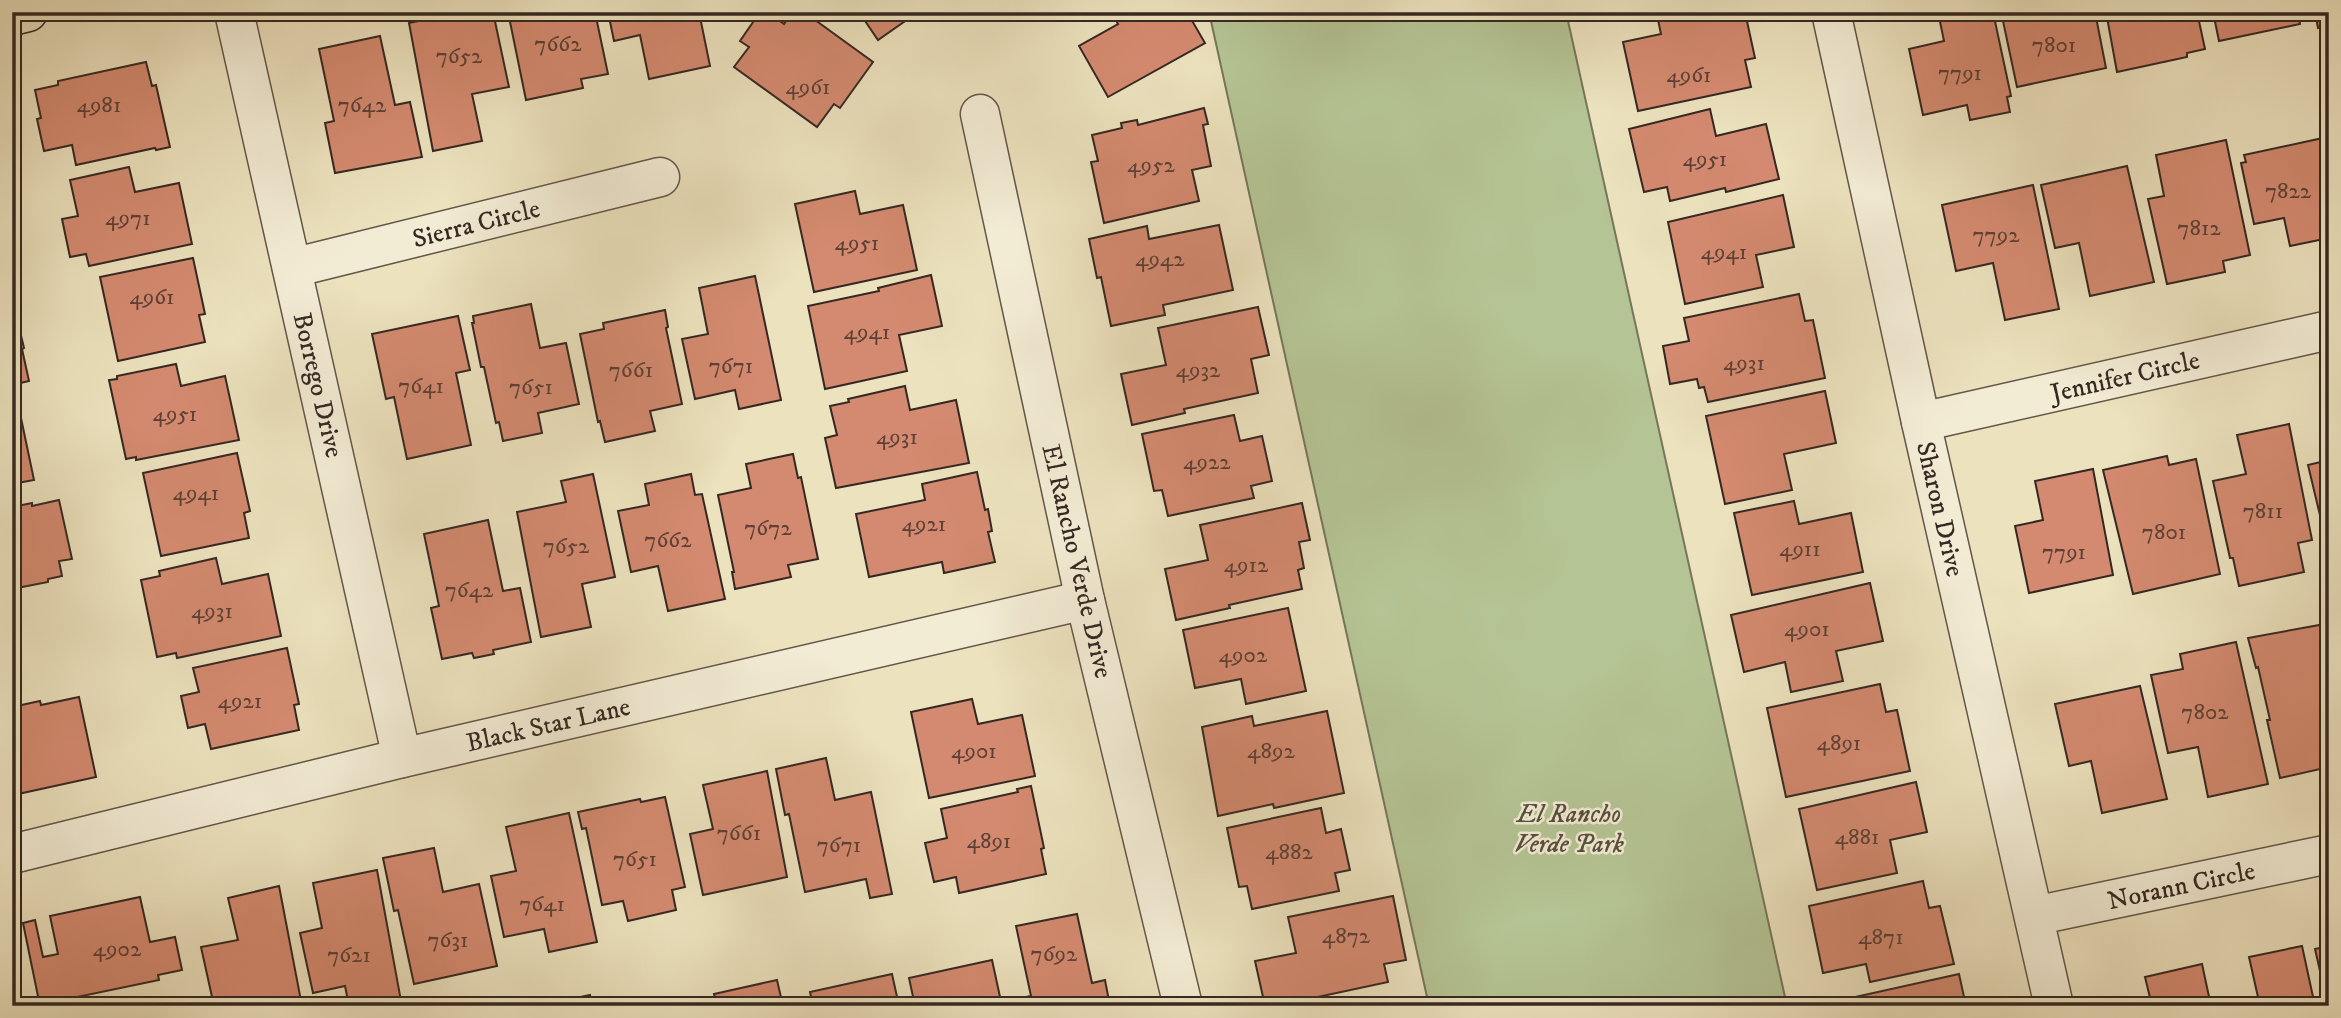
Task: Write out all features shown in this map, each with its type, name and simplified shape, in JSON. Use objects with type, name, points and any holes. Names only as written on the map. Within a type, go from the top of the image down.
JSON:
[{"type":"main road","points":[[12,16],[29,12]]},
{"type":"street","name":"Borrego Drive","points":[[234,12],[402,758]]},
{"type":"street","name":"Sharon Drive","points":[[1832,12],[1921,422],[2054,1006]]},
{"type":"street","name":"El Rancho Verde Drive","points":[[980,114],[1085,600],[1183,1006]]},
{"type":"street","name":"Sierra Circle","points":[[292,268],[660,177]]},
{"type":"street","name":"Jennifer Circle","points":[[1921,422],[2329,330]]},
{"type":"street","name":"Black Star Lane","points":[[12,854],[402,758],[1085,600]]},
{"type":"street","name":"Norann Circle","points":[[2034,916],[2329,854]]},
{"type":"green space","name":"El Rancho Verde Park","points":[[1209,12],[1566,12],[1787,1006],[1429,1006]]},
{"type":"building","points":[[450,12],[493,12],[509,87],[472,94],[482,141],[433,151],[409,23],[451,14]]},
{"type":"building","points":[[508,12],[595,12],[608,74],[581,79],[583,88],[526,100]]},
{"type":"building","points":[[608,12],[699,12],[710,66],[649,79],[640,35],[614,41]]},
{"type":"building","points":[[760,12],[768,12],[784,24],[792,12],[804,12],[873,62],[840,108],[834,104],[817,127],[734,67],[749,47],[740,41]]},
{"type":"building","points":[[859,12],[918,12],[878,40]]},
{"type":"building","points":[[1112,12],[1187,12],[1205,43],[1108,97],[1079,46],[1118,24]]},
{"type":"building","points":[[1672,12],[1745,12],[1755,58],[1745,60],[1751,87],[1638,111],[1623,42],[1661,34],[1657,15]]},
{"type":"building","points":[[1938,12],[1993,12],[2011,96],[2007,97],[2010,112],[1970,120],[1967,105],[1923,115],[1909,49],[1944,41]]},
{"type":"building","points":[[2037,12],[2095,12],[2106,68],[2017,87],[2003,21]]},
{"type":"building","points":[[2106,12],[2197,12],[2205,49],[2187,53],[2187,57],[2117,72]]},
{"type":"building","points":[[2213,12],[2298,12],[2300,24],[2219,41]]},
{"type":"building","points":[[2315,12],[2329,12],[2329,25],[2318,28]]},
{"type":"building","points":[[380,36],[395,105],[410,102],[422,157],[335,173],[325,123],[334,121],[319,49]]},
{"type":"building","points":[[146,62],[152,86],[156,85],[170,147],[76,165],[72,145],[44,151],[37,119],[41,118],[35,90],[58,85],[58,81]]},
{"type":"building","points":[[1204,108],[1208,124],[1203,125],[1211,166],[1192,170],[1199,201],[1104,223],[1091,162],[1098,161],[1092,135],[1122,128],[1121,123],[1137,120],[1138,125]]},
{"type":"building","points":[[1710,109],[1716,136],[1766,124],[1779,179],[1726,192],[1725,188],[1670,201],[1667,187],[1644,192],[1629,129]]},
{"type":"building","points":[[2323,138],[2329,154],[2329,238],[2290,246],[2284,218],[2254,224],[2241,163],[2246,162],[2244,155]]},
{"type":"building","points":[[2226,140],[2250,255],[2223,261],[2225,272],[2167,284],[2148,199],[2164,196],[2156,155]]},
{"type":"building","points":[[2127,166],[2154,282],[2090,296],[2079,243],[2055,248],[2041,185]]},
{"type":"building","points":[[129,167],[135,192],[179,183],[192,244],[89,266],[86,254],[70,257],[62,219],[78,216],[70,180]]},
{"type":"building","points":[[2033,185],[2059,309],[2005,320],[1993,263],[1956,271],[1942,205]]},
{"type":"building","points":[[855,191],[860,214],[903,205],[917,270],[814,292],[795,204]]},
{"type":"building","points":[[1783,195],[1794,247],[1756,255],[1763,287],[1685,304],[1668,222]]},
{"type":"building","points":[[1219,225],[1233,290],[1163,305],[1165,315],[1111,326],[1101,277],[1097,278],[1089,239],[1147,226],[1149,239]]},
{"type":"building","points":[[193,258],[205,314],[199,315],[205,342],[118,361],[100,277]]},
{"type":"building","points":[[931,275],[942,326],[899,335],[907,371],[825,389],[808,306],[879,291],[878,288]]},
{"type":"building","points":[[755,276],[781,400],[739,409],[735,390],[695,399],[682,339],[708,334],[699,288]]},
{"type":"building","points":[[1799,294],[1805,321],[1813,320],[1825,378],[1708,402],[1704,387],[1699,388],[1697,379],[1670,384],[1663,346],[1689,341],[1684,318]]},
{"type":"building","points":[[12,298],[29,381],[12,385]]},
{"type":"building","points":[[531,304],[540,348],[566,343],[579,404],[538,413],[542,433],[503,441],[499,422],[496,423],[484,367],[481,367],[473,316]]},
{"type":"building","points":[[1258,307],[1269,355],[1251,359],[1258,393],[1184,409],[1185,413],[1132,425],[1121,374],[1166,365],[1158,328]]},
{"type":"building","points":[[665,310],[666,328],[682,404],[650,411],[655,431],[605,442],[600,421],[598,422],[580,334],[604,329],[603,323]]},
{"type":"building","points":[[458,316],[470,370],[456,373],[471,445],[407,459],[394,397],[386,399],[372,334]]},
{"type":"building","points":[[176,364],[181,386],[225,376],[239,440],[136,460],[136,457],[126,459],[109,380]]},
{"type":"building","points":[[905,386],[910,410],[956,400],[969,463],[836,488],[825,438],[837,435],[830,406],[849,402],[848,399]]},
{"type":"building","points":[[1825,391],[1836,443],[1784,454],[1792,490],[1725,504],[1706,416]]},
{"type":"building","points":[[17,399],[34,480],[12,484],[12,400]]},
{"type":"building","points":[[1234,415],[1240,441],[1262,436],[1272,481],[1251,486],[1254,498],[1168,516],[1162,490],[1154,491],[1142,434]]},
{"type":"building","points":[[2289,424],[2312,540],[2298,543],[2304,572],[2239,586],[2213,481],[2246,474],[2237,435]]},
{"type":"building","points":[[237,453],[250,511],[244,513],[249,538],[161,556],[143,473]]},
{"type":"building","points":[[793,454],[798,478],[801,477],[818,559],[788,565],[791,577],[735,589],[718,495],[751,488],[746,464]]},
{"type":"building","points":[[2167,456],[2169,465],[2196,459],[2220,574],[2133,594],[2103,470]]},
{"type":"building","points":[[2329,460],[2329,553],[2308,465]]},
{"type":"building","points":[[2093,469],[2113,575],[2029,593],[2015,526],[2043,520],[2035,481]]},
{"type":"building","points":[[977,472],[985,510],[988,509],[992,531],[988,532],[995,562],[944,573],[942,562],[869,577],[856,514],[925,500],[922,484]]},
{"type":"building","points":[[593,474],[615,577],[582,584],[591,627],[541,637],[517,512],[566,502],[561,481]]},
{"type":"building","points":[[691,474],[695,495],[702,494],[725,599],[668,611],[658,566],[631,572],[618,511],[649,505],[645,484]]},
{"type":"building","points":[[59,500],[72,559],[59,561],[62,576],[48,579],[48,582],[12,589],[12,507]]},
{"type":"building","points":[[1794,501],[1799,524],[1851,513],[1863,572],[1752,595],[1734,513]]},
{"type":"building","points":[[1302,503],[1310,540],[1299,542],[1304,568],[1298,570],[1302,589],[1176,620],[1165,569],[1208,560],[1200,525]]},
{"type":"building","points":[[488,520],[503,591],[520,588],[531,642],[493,650],[494,654],[474,658],[472,653],[442,659],[431,608],[439,606],[424,534]]},
{"type":"building","points":[[216,558],[222,584],[268,574],[281,636],[177,658],[176,653],[157,657],[141,580],[160,576],[159,571]]},
{"type":"building","points":[[1870,583],[1883,641],[1836,651],[1843,681],[1791,692],[1785,662],[1744,672],[1731,615]]},
{"type":"building","points":[[1288,608],[1306,691],[1246,704],[1241,679],[1195,688],[1183,630]]},
{"type":"building","points":[[2325,624],[2329,641],[2329,711],[2326,711],[2329,724],[2329,767],[2280,778],[2258,667],[2256,668],[2248,638]]},
{"type":"building","points":[[2236,642],[2268,784],[2208,797],[2198,747],[2168,753],[2151,675],[2183,669],[2180,654]]},
{"type":"building","points":[[287,648],[299,704],[294,705],[299,730],[211,749],[205,724],[188,728],[181,696],[199,692],[193,668]]},
{"type":"building","points":[[1880,684],[1886,712],[1897,710],[1910,771],[1786,797],[1767,708]]},
{"type":"building","points":[[2140,686],[2167,799],[2102,813],[2091,761],[2069,766],[2055,704]]},
{"type":"building","points":[[79,697],[96,777],[18,794],[12,771],[12,707],[40,701],[41,705]]},
{"type":"building","points":[[972,699],[978,724],[1022,715],[1035,776],[929,798],[911,712]]},
{"type":"building","points":[[1327,711],[1344,793],[1274,808],[1273,804],[1218,816],[1202,727],[1252,716],[1254,726]]},
{"type":"building","points":[[826,758],[835,800],[871,792],[892,894],[870,898],[866,879],[805,892],[789,814],[785,815],[776,769]]},
{"type":"building","points":[[767,771],[787,877],[703,895],[690,834],[713,829],[703,785]]},
{"type":"building","points":[[1916,782],[1927,832],[1890,840],[1897,873],[1817,890],[1799,809]]},
{"type":"building","points":[[1031,786],[1044,848],[1041,849],[1046,874],[959,893],[956,877],[934,882],[925,843],[947,838],[941,809],[1018,792],[1017,789]]},
{"type":"building","points":[[665,797],[685,887],[672,890],[676,910],[628,921],[623,901],[602,905],[586,828],[582,829],[578,812],[640,799],[641,802]]},
{"type":"building","points":[[1321,808],[1326,833],[1341,829],[1350,870],[1335,873],[1339,891],[1252,909],[1247,886],[1239,887],[1227,828]]},
{"type":"building","points":[[569,813],[597,942],[549,952],[544,929],[504,937],[491,876],[516,871],[506,827]]},
{"type":"building","points":[[434,848],[443,892],[479,884],[497,966],[414,984],[398,910],[394,911],[383,858]]},
{"type":"building","points":[[377,870],[401,1001],[380,1006],[349,1006],[345,986],[313,993],[300,933],[322,928],[313,883]]},
{"type":"building","points":[[1923,881],[1929,908],[1940,906],[1954,964],[1870,982],[1866,964],[1823,973],[1809,906]]},
{"type":"building","points":[[279,886],[302,1006],[214,1006],[201,947],[238,940],[228,898]]},
{"type":"building","points":[[1393,896],[1406,960],[1384,964],[1388,982],[1313,998],[1314,1002],[1295,1006],[1265,1006],[1255,961],[1296,953],[1288,917]]},
{"type":"building","points":[[140,897],[150,942],[175,937],[182,970],[158,975],[159,980],[40,1006],[23,923],[35,920],[43,957],[58,954],[50,916]]},
{"type":"building","points":[[1077,914],[1092,983],[1105,980],[1110,1006],[1017,1006],[1016,999],[1031,996],[1016,926]]},
{"type":"building","points":[[2302,946],[2315,1006],[2260,1006],[2249,957]]},
{"type":"building","points":[[2329,946],[2329,1006],[2328,1006],[2315,949]]},
{"type":"building","points":[[992,960],[1002,1006],[915,1006],[909,978]]},
{"type":"building","points":[[2202,964],[2211,1006],[2152,1006],[2145,977]]},
{"type":"building","points":[[892,974],[899,1006],[813,1006],[810,992]]},
{"type":"building","points":[[1959,974],[1966,1006],[1819,1006],[1819,1005]]},
{"type":"building","points":[[777,980],[783,1006],[717,1006],[714,994]]},
{"type":"building","points":[[590,995],[592,1006],[567,1006],[566,1000]]},
{"type":"building","points":[[1391,999],[1393,1006],[1351,1006],[1374,1003]]}]
